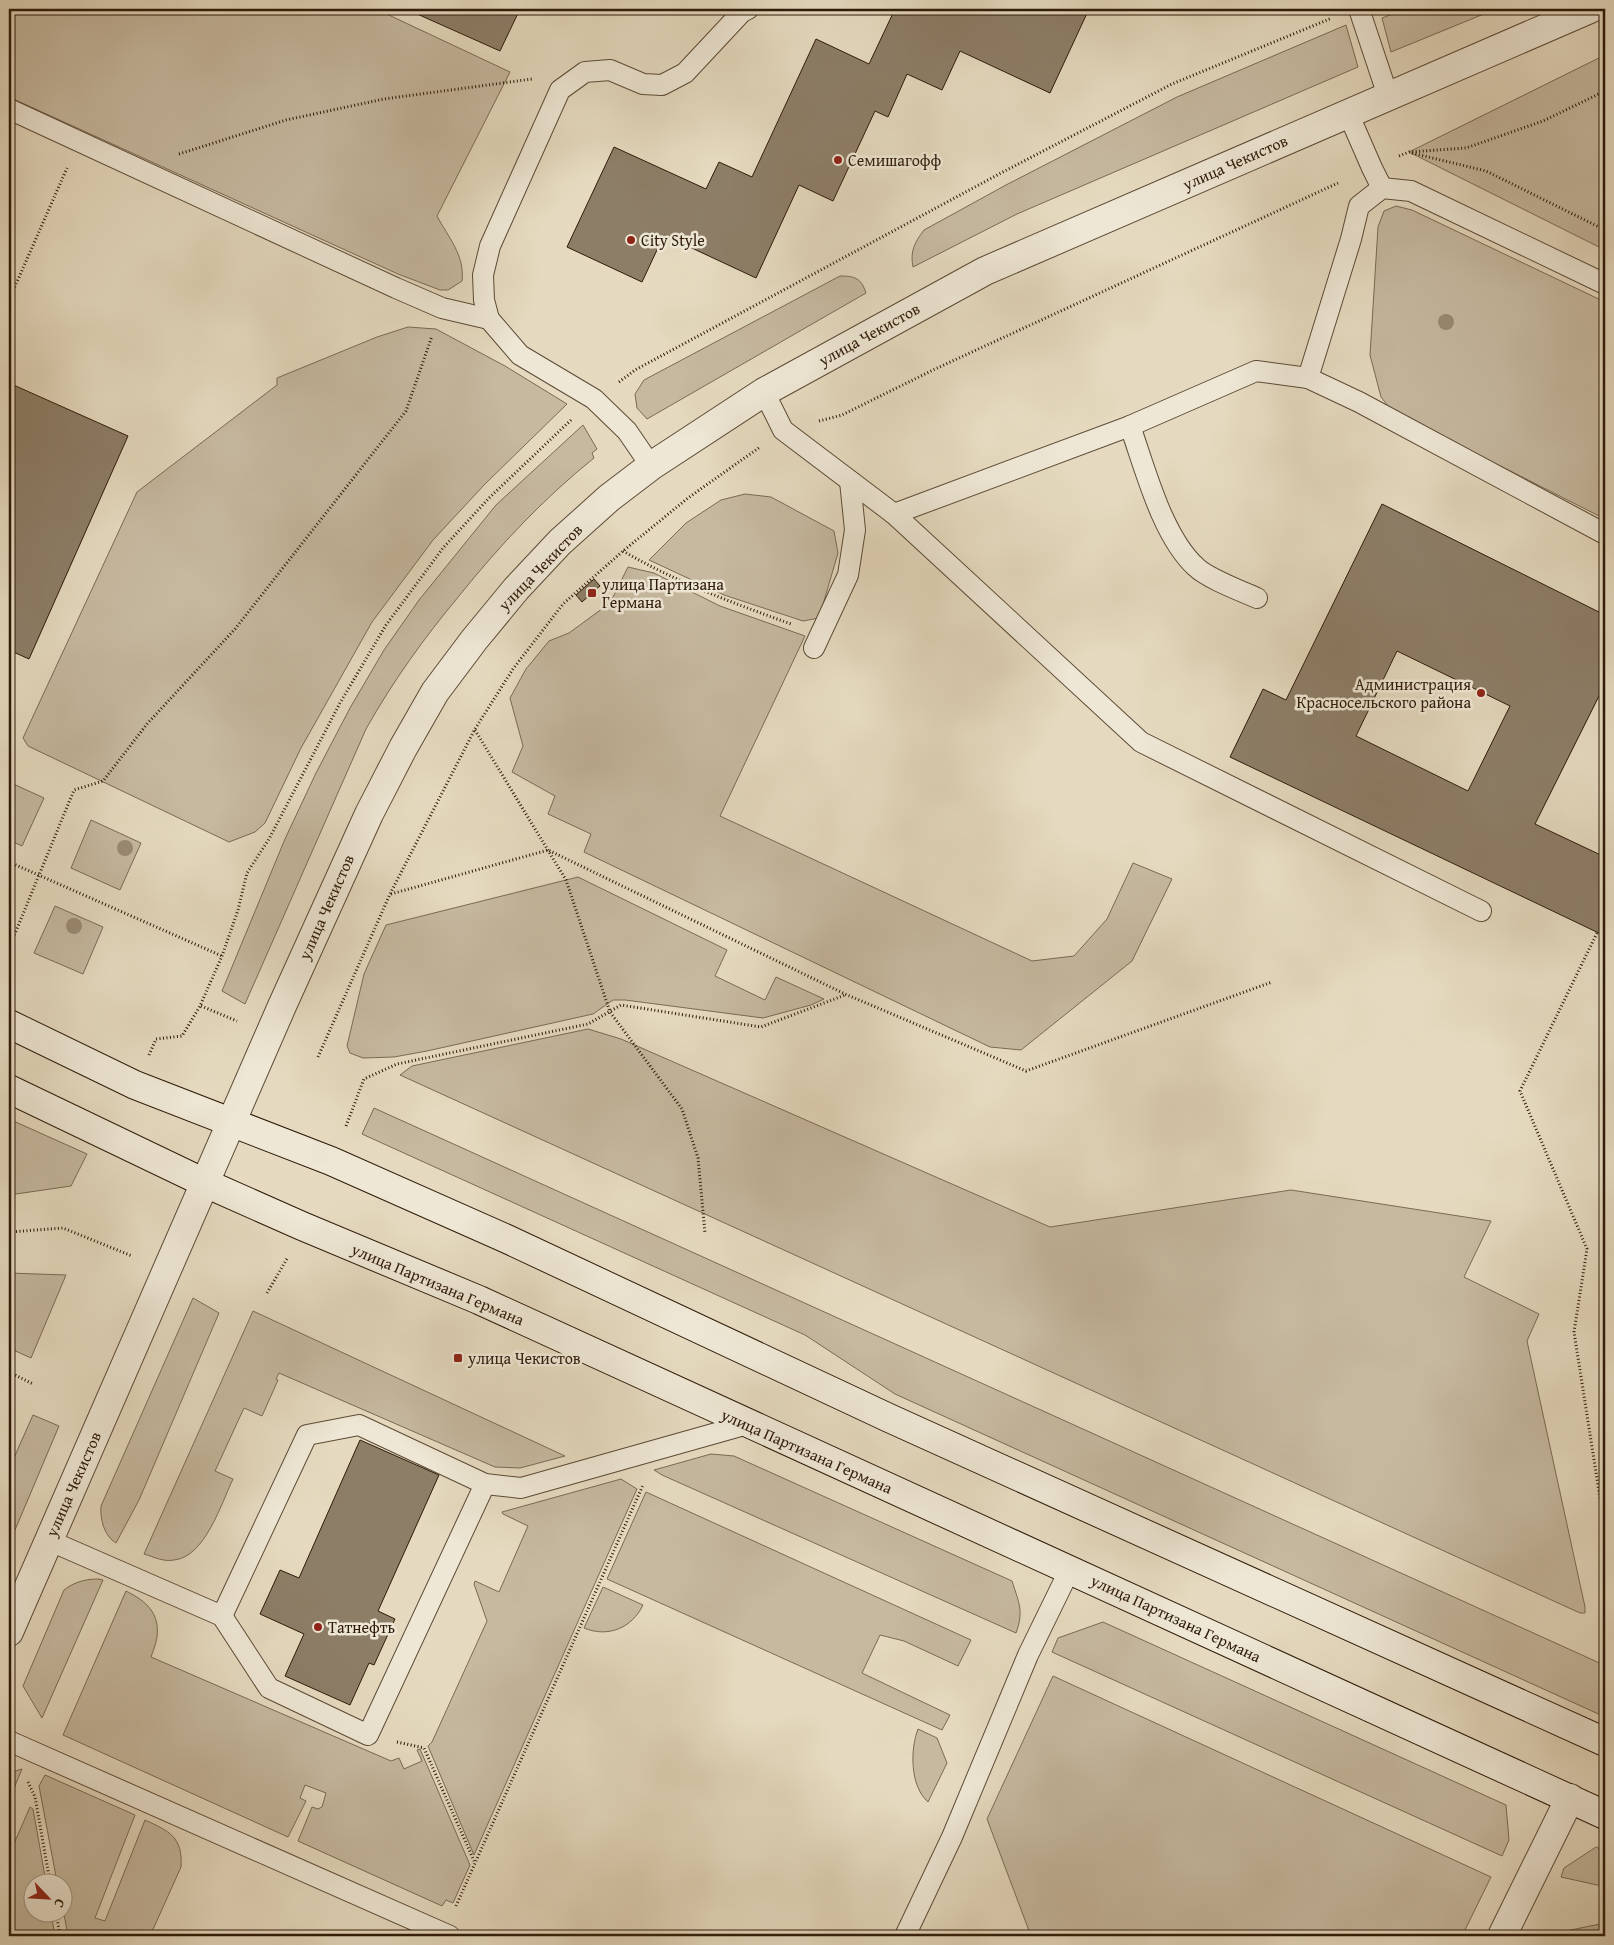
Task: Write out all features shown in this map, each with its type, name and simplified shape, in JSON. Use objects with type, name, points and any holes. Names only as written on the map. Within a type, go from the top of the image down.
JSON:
[{"type":"main road","name":"улица Чекистов","points":[[9,1632],[368,814],[403,748],[436,692],[474,640],[510,596],[554,548],[609,498],[651,466],[764,392],[985,271],[1590,9]]},
{"type":"main road","points":[[9,1024],[135,1086],[331,1161],[507,1239],[898,1422],[1605,1742]]},
{"type":"main road","name":"улица Партизана Германа","points":[[9,1089],[205,1183],[479,1300],[1605,1815]]},
{"type":"main road","points":[[1502,1936],[1570,1798]]},
{"type":"lane","points":[[1359,9],[1388,96]]},
{"type":"lane","points":[[651,466],[627,431],[594,399],[520,354],[489,319],[484,300],[483,275],[490,246],[560,90],[585,72],[610,70],[643,84],[662,84],[685,73],[742,10]]},
{"type":"lane","points":[[9,109],[433,304],[489,319]]},
{"type":"lane","points":[[1348,113],[1382,188]]},
{"type":"lane","points":[[1308,378],[1359,206],[1382,188],[1411,191],[1605,284]]},
{"type":"lane","points":[[894,514],[1130,426],[1256,371],[1308,378],[1359,402],[1605,534]]},
{"type":"lane","points":[[764,392],[783,430],[894,514],[1141,742],[1481,911]]},
{"type":"lane","points":[[1130,426],[1154,493],[1173,538],[1196,568],[1257,598]]},
{"type":"lane","points":[[817,641],[848,575],[855,530],[850,481]]},
{"type":"lane","points":[[222,1616],[307,1434],[360,1425],[485,1484],[521,1488],[748,1424]]},
{"type":"lane","points":[[48,1540],[222,1616],[268,1688],[368,1735],[485,1484]]},
{"type":"lane","points":[[905,1936],[952,1837],[1028,1655],[1070,1569]]},
{"type":"lane","points":[[9,1741],[447,1935]]},
{"type":"path","points":[[146,1062],[156,1039],[182,1036],[200,1006],[222,956],[238,910],[247,873],[269,839],[340,703],[386,626],[443,548],[488,498],[594,399],[644,365],[1001,173],[1164,88],[1337,16]]},
{"type":"path","points":[[142,170],[157,161],[286,120],[384,99],[585,72]]},
{"type":"path","points":[[1394,159],[1409,152],[1466,148],[1543,121],[1605,91]]},
{"type":"path","points":[[9,300],[79,140]]},
{"type":"path","points":[[1409,152],[1486,171],[1605,230]]},
{"type":"path","points":[[829,418],[842,415],[933,370],[1294,202]]},
{"type":"path","points":[[9,948],[74,790],[104,781],[148,724],[235,629],[406,411],[434,332]]},
{"type":"path","points":[[318,1058],[390,894],[475,729],[513,668],[563,604],[623,551],[688,498],[783,430]]},
{"type":"path","points":[[623,551],[648,565],[723,600],[817,641]]},
{"type":"path","points":[[475,729],[566,880],[610,1012],[682,1109],[698,1158],[705,1233]]},
{"type":"path","points":[[390,894],[548,850],[845,994],[1026,1072],[1272,982]]},
{"type":"path","points":[[9,862],[222,956]]},
{"type":"path","points":[[1597,932],[1520,1091],[1587,1249],[1574,1332],[1605,1530]]},
{"type":"path","points":[[346,1126],[364,1079],[397,1064],[588,1024],[621,1006],[761,1027],[845,994]]},
{"type":"path","points":[[200,1006],[237,1021]]},
{"type":"path","points":[[9,1232],[62,1228],[132,1256]]},
{"type":"path","points":[[267,1293],[290,1254]]},
{"type":"path","points":[[9,1372],[33,1384]]},
{"type":"path","points":[[447,1935],[475,1864],[646,1480]]},
{"type":"path","points":[[368,1735],[424,1748],[475,1864]]},
{"type":"path","points":[[27,1780],[35,1797],[48,1872]]},
{"type":"path","points":[[58,1922],[60,1936]]},
{"type":"shaded area","points":[[9,9],[376,9],[510,72],[437,216],[458,255],[461,263],[462,281],[448,290],[440,290],[398,274],[9,97]]},
{"type":"shaded area","points":[[1406,9],[1496,9],[1391,52],[1382,18]]},
{"type":"shaded area","points":[[1346,25],[1358,67],[1017,214],[913,267],[912,257],[914,248],[924,230],[1006,185],[1177,97]]},
{"type":"shaded area","points":[[1605,55],[1605,250],[1409,152]]},
{"type":"shaded area","points":[[1396,206],[1412,210],[1605,302],[1605,519],[1392,411],[1381,397],[1370,355],[1378,227],[1384,211]]},
{"type":"shaded area","points":[[840,276],[857,279],[862,284],[866,293],[647,419],[637,408],[635,394],[644,380]]},
{"type":"shaded area","points":[[408,327],[436,329],[505,366],[567,404],[485,484],[433,540],[372,622],[301,748],[265,823],[255,832],[229,842],[28,746],[23,738],[137,492],[277,385],[277,378],[377,337]]},
{"type":"shaded area","points":[[583,425],[597,449],[592,453],[594,458],[540,506],[506,541],[474,577],[421,644],[366,729],[245,1004],[222,991],[285,839],[316,773],[350,708],[384,650],[419,600],[496,505]]},
{"type":"shaded area","points":[[745,494],[771,497],[834,531],[838,553],[819,618],[803,621],[724,595],[649,560],[686,523],[721,500]]},
{"type":"shaded area","points":[[628,567],[654,573],[720,606],[805,636],[720,816],[1032,961],[1074,956],[1107,919],[1133,863],[1172,879],[1132,961],[1021,1050],[990,1047],[584,852],[591,834],[548,814],[555,796],[512,772],[523,746],[510,698],[526,669],[549,641],[569,633],[610,603]]},
{"type":"shaded area","points":[[9,782],[44,798],[22,846],[9,840]]},
{"type":"shaded area","points":[[91,820],[141,843],[120,890],[71,868]]},
{"type":"shaded area","points":[[578,877],[727,950],[715,976],[765,1000],[776,977],[824,999],[811,1005],[763,1018],[613,1000],[593,1014],[427,1051],[394,1057],[363,1058],[350,1053],[347,1046],[364,974],[386,925]]},
{"type":"shaded area","points":[[55,906],[103,927],[83,974],[34,953]]},
{"type":"shaded area","points":[[588,1029],[621,1039],[1050,1227],[1291,1190],[1491,1221],[1464,1277],[1539,1314],[1527,1341],[1585,1613],[1580,1613],[400,1075],[412,1066]]},
{"type":"shaded area","points":[[374,1108],[1604,1665],[1605,1717],[895,1394],[805,1335],[362,1134]]},
{"type":"shaded area","points":[[9,1119],[87,1154],[71,1186],[9,1195]]},
{"type":"shaded area","points":[[9,1273],[66,1275],[31,1358],[9,1348]]},
{"type":"shaded area","points":[[193,1298],[219,1313],[139,1500],[116,1543],[106,1532],[101,1516],[101,1506]]},
{"type":"shaded area","points":[[253,1311],[565,1456],[520,1468],[495,1467],[279,1373],[276,1379],[278,1380],[262,1416],[244,1408],[215,1471],[233,1479],[211,1528],[203,1540],[195,1550],[185,1557],[174,1560],[162,1560],[144,1554]]},
{"type":"shaded area","points":[[33,1415],[59,1426],[15,1530],[9,1527],[9,1469]]},
{"type":"shaded area","points":[[711,1454],[734,1456],[1012,1581],[1020,1613],[1016,1633],[654,1470]]},
{"type":"shaded area","points":[[621,1479],[637,1489],[474,1855],[428,1746],[432,1742],[487,1621],[474,1584],[475,1581],[499,1592],[528,1526],[502,1512]]},
{"type":"shaded area","points":[[646,1492],[971,1640],[958,1666],[904,1641],[880,1635],[862,1673],[950,1715],[942,1730],[607,1579]]},
{"type":"shaded area","points":[[103,1580],[42,1718],[23,1686],[64,1590],[80,1582]]},
{"type":"shaded area","points":[[603,1587],[643,1605],[633,1620],[618,1629],[602,1632],[584,1628]]},
{"type":"shaded area","points":[[126,1591],[140,1599],[154,1615],[157,1637],[151,1657],[391,1761],[399,1758],[404,1769],[422,1761],[417,1750],[420,1749],[470,1865],[453,1903],[446,1900],[442,1906],[298,1841],[312,1807],[318,1809],[322,1807],[326,1793],[305,1785],[300,1798],[306,1801],[288,1837],[63,1735]]},
{"type":"shaded area","points":[[1103,1622],[1506,1805],[1509,1840],[1502,1856],[1052,1652],[1058,1638]]},
{"type":"shaded area","points":[[1053,1676],[1491,1877],[1462,1936],[1031,1936],[987,1819]]},
{"type":"shaded area","points":[[918,1729],[937,1738],[947,1763],[928,1802],[918,1787],[913,1767],[915,1738]]},
{"type":"shaded area","points":[[22,1769],[9,1800],[9,1773]]},
{"type":"shaded area","points":[[45,1775],[135,1815],[95,1918],[105,1921],[145,1820],[173,1836],[180,1849],[181,1867],[150,1936],[68,1936],[65,1922],[72,1922],[72,1872],[55,1872],[39,1786]]},
{"type":"shaded area","points":[[30,1807],[33,1809],[44,1872],[22,1872],[22,1922],[53,1922],[55,1936],[9,1936],[9,1855]]},
{"type":"shaded area","points":[[1596,1847],[1605,1851],[1605,1884],[1597,1885],[1561,1877],[1564,1868]]},
{"type":"shaded area","points":[[1605,1923],[1605,1936],[1554,1936],[1556,1933]]},
{"type":"building","points":[[406,9],[520,9],[500,51]]},
{"type":"building","points":[[895,9],[1089,9],[1050,93],[960,51],[942,90],[907,74],[888,117],[875,111],[833,201],[799,185],[756,278],[664,235],[642,282],[567,247],[614,147],[706,189],[719,162],[752,177],[816,39],[869,64]]},
{"type":"building","points":[[1230,9],[1243,9],[1241,14]]},
{"type":"building","points":[[9,383],[128,436],[29,659],[9,650]]},
{"type":"building","points":[[1382,504],[1605,615],[1605,694],[1601,692],[1535,824],[1605,857],[1605,936],[1230,757],[1263,689],[1286,700]],"holes":[[[1397,651],[1510,706],[1468,791],[1356,736]]]},
{"type":"building","points":[[594,579],[600,586],[582,602],[576,595]]},
{"type":"building","points":[[360,1440],[439,1475],[378,1611],[395,1619],[374,1665],[369,1663],[350,1705],[285,1676],[304,1634],[260,1614],[280,1570],[299,1578]]},
{"type":"place","name":"Семишагофф","points":[[838,160]]},
{"type":"place","name":"City Style","points":[[631,240]]},
{"type":"place","name":"улица Партизана Германа","points":[[592,593]]},
{"type":"place","name":"Администрация Красносельского района","points":[[1481,693]]},
{"type":"place","name":"улица Чекистов","points":[[458,1358]]},
{"type":"place","name":"Татнефть","points":[[318,1627]]}]
